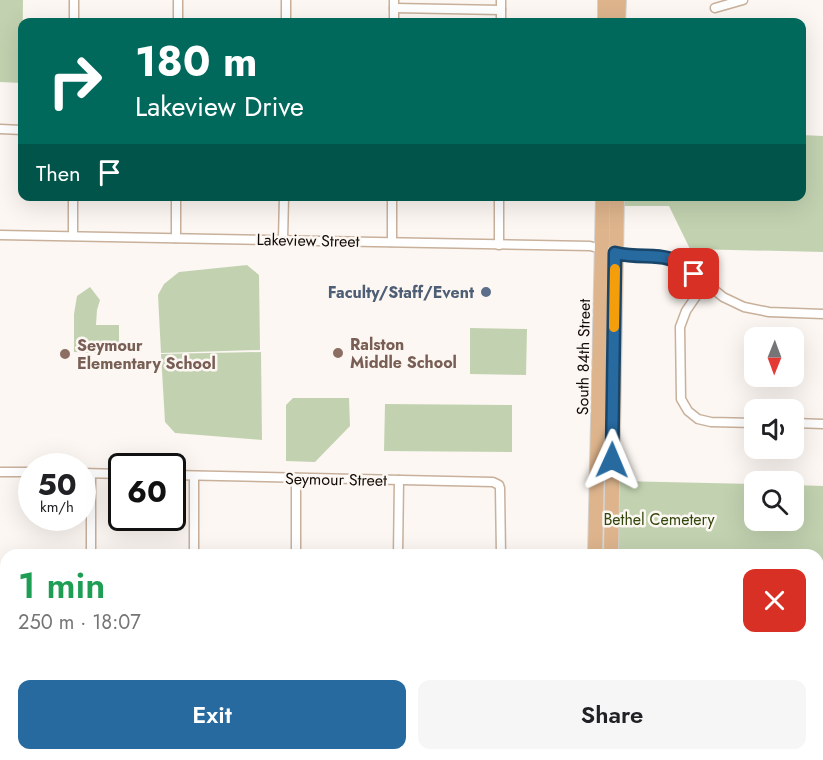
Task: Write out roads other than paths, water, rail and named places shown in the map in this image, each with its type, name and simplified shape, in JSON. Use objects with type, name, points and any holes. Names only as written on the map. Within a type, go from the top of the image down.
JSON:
[{"type":"main road","points":[[605,0],[605,18]]},
{"type":"main road","points":[[618,18],[619,0]]},
{"type":"main road","name":"South 84th Street","points":[[603,201],[608,251],[611,549]]},
{"type":"main road","name":"South 84th Street","points":[[596,549],[608,251],[616,201]]},
{"type":"street","points":[[74,0],[74,18]]},
{"type":"street","points":[[178,0],[178,18]]},
{"type":"street","points":[[286,0],[286,18]]},
{"type":"street","points":[[501,0],[501,18]]},
{"type":"street","points":[[715,8],[743,0]]},
{"type":"street","points":[[394,4],[501,10]]},
{"type":"street","points":[[0,129],[18,130]]},
{"type":"street","points":[[73,201],[73,236]]},
{"type":"street","points":[[176,201],[176,238]]},
{"type":"street","points":[[283,240],[284,201]]},
{"type":"street","points":[[392,201],[392,242]]},
{"type":"street","points":[[499,201],[499,245]]},
{"type":"street","name":"Lakeview Street","points":[[0,235],[590,246],[628,256],[672,258],[683,264],[723,297],[744,307],[769,312],[823,314]]},
{"type":"street","points":[[705,283],[681,320],[680,393],[688,411],[698,419],[744,423]]},
{"type":"street","points":[[804,423],[823,424]]},
{"type":"street","points":[[0,472],[18,472]]},
{"type":"street","name":"Seymour Street","points":[[186,476],[493,482],[500,484],[501,549]]},
{"type":"street","points":[[194,476],[194,549]]},
{"type":"street","points":[[296,478],[296,549]]},
{"type":"street","points":[[398,549],[399,480]]},
{"type":"street","points":[[90,531],[91,549]]},
{"type":"place","name":"Faculty/Staff/Event","points":[[486,292]]},
{"type":"place","name":"Ralston Middle School","points":[[338,353]]},
{"type":"place","name":"Seymour Elementary School","points":[[65,354]]},
{"type":"park label","name":"Bethel Cemetery","points":[[659,519]]}]
